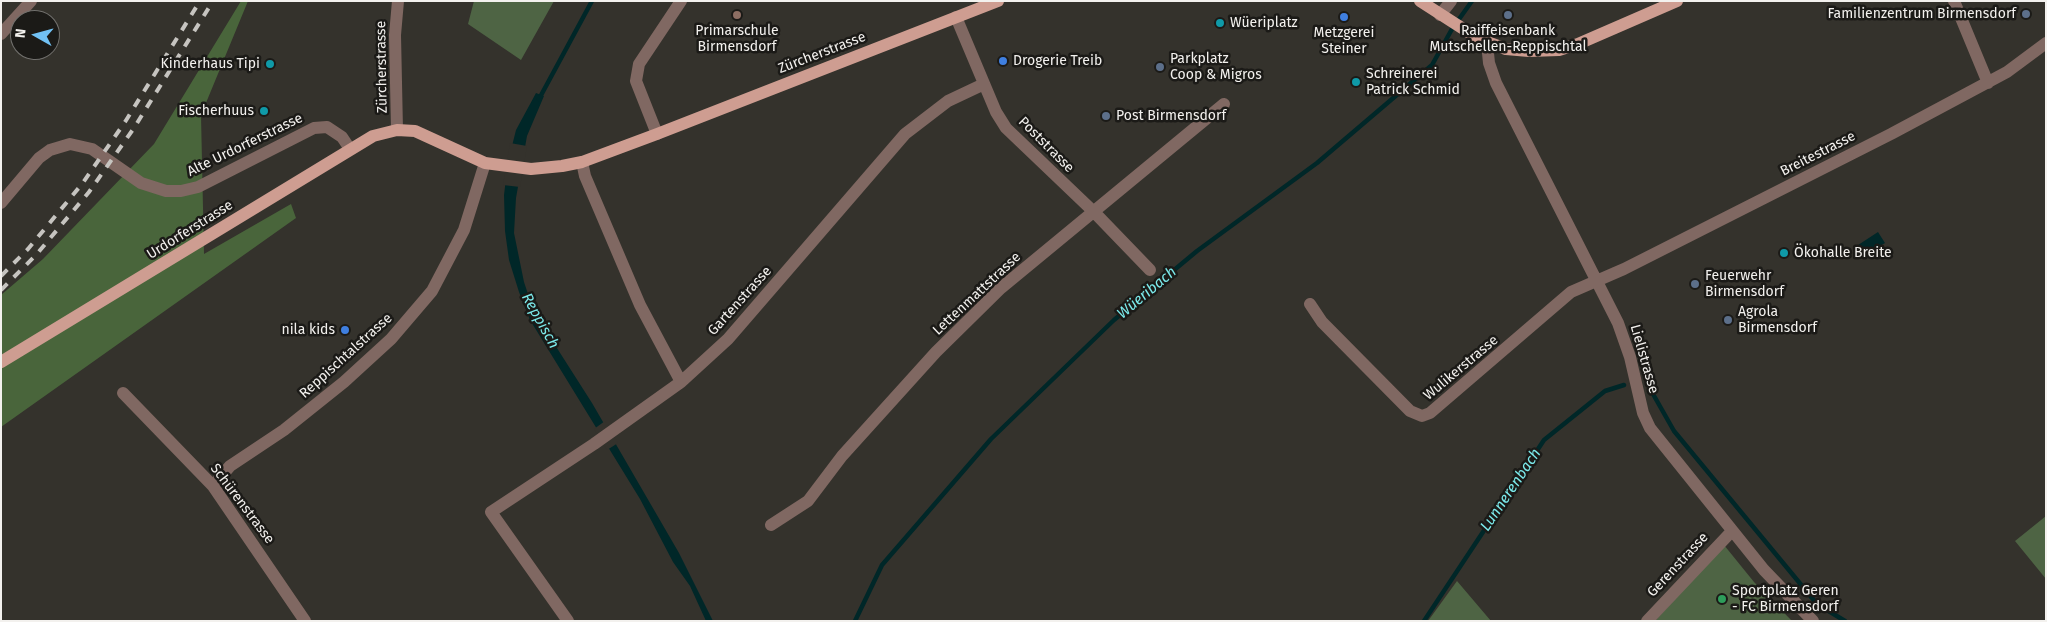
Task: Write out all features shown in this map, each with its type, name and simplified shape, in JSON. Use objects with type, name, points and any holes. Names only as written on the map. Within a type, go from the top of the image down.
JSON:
[{"type":"main road","name":"Zürcherstrasse","points":[[398,130],[427,135],[485,163],[500,166],[531,169],[582,162],[998,1]]},
{"type":"main road","points":[[1420,1],[1465,32],[1491,44],[1518,51],[1559,50],[1578,44],[1677,1]]},
{"type":"main road","name":"Urdorferstrasse","points":[[1,362],[350,149],[373,136],[398,130]]},
{"type":"street","points":[[1,34],[31,1]]},
{"type":"street","name":"Zürcherstrasse","points":[[398,1],[395,35],[398,130]]},
{"type":"street","points":[[657,134],[636,81],[639,64],[681,1]]},
{"type":"street","points":[[1445,19],[1451,1]]},
{"type":"street","points":[[1954,1],[1988,83]]},
{"type":"street","name":"Poststrasse","points":[[956,17],[996,112],[1009,131],[1095,212],[1150,270]]},
{"type":"street","name":"Breitestrasse","points":[[1597,280],[1737,212],[1988,83],[2007,72],[2046,43]]},
{"type":"street","name":"Lielistrasse","points":[[1491,44],[1488,54],[1489,63],[1498,88],[1597,280],[1625,340],[1644,413],[1650,428],[1764,570],[1813,621]]},
{"type":"street","name":"Gartenstrasse","points":[[568,621],[491,512],[594,444],[681,382],[728,339],[905,134],[948,101],[984,84]]},
{"type":"street","name":"Lettenmattstrasse","points":[[771,525],[808,501],[848,449],[936,352],[1001,288],[1224,104]]},
{"type":"street","name":"Alte Urdorferstrasse","points":[[1,203],[39,158],[50,150],[70,144],[92,149],[153,188],[174,191],[198,187],[314,128],[327,127],[342,137],[350,149]]},
{"type":"street","points":[[582,162],[585,176],[640,305],[681,382]]},
{"type":"street","name":"Reppischtalstrasse","points":[[213,486],[230,466],[284,430],[344,382],[391,340],[432,291],[464,230],[485,163]]},
{"type":"street","name":"Wulikerstrasse","points":[[1310,304],[1322,322],[1410,411],[1422,416],[1430,413],[1571,292],[1597,280]]},
{"type":"street","name":"Schürenstrasse","points":[[123,393],[213,486],[305,621]]},
{"type":"street","name":"Gerenstrasse","points":[[1647,621],[1732,531]]},
{"type":"green space","points":[[241,1],[248,1],[201,115],[204,254],[291,204],[296,218],[1,427],[1,295],[43,259],[154,144]]},
{"type":"green space","points":[[474,1],[554,1],[521,60],[468,24]]},
{"type":"green space","points":[[2046,516],[2046,579],[2015,541]]},
{"type":"green space","name":"Sportplatz Geren - FC Birmensdorf","points":[[1724,545],[1754,582],[1792,621],[1655,621]]},
{"type":"green space","points":[[1457,581],[1491,621],[1428,621]]},
{"type":"water","points":[[536,93],[544,96],[527,136],[516,198],[514,233],[524,282],[530,300],[679,553],[713,621],[706,621],[690,586],[673,562],[640,499],[530,320],[519,292],[509,260],[505,231],[504,195],[508,162],[516,130]]},
{"type":"water","points":[[1878,232],[1885,243],[1863,257],[1855,247]]},
{"type":"pier","points":[[510,143],[527,146],[520,187],[503,185]]},
{"type":"pier","points":[[605,421],[618,443],[607,450],[594,429]]},
{"type":"waterway","name":"Reppisch","points":[[539,99],[592,1]]},
{"type":"waterway","name":"Wüeribach","points":[[855,621],[882,565],[991,439],[1114,320],[1197,251],[1317,163],[1432,65],[1452,29],[1472,1]]},
{"type":"waterway","name":"Lunnerenbach","points":[[1424,621],[1544,440],[1605,391],[1624,385]]},
{"type":"waterway","name":"Lunnerenbach","points":[[1653,394],[1674,431],[1817,604],[1845,621]]},
{"type":"railway","points":[[1,276],[28,249],[82,184],[125,122],[200,1]]},
{"type":"railway","points":[[1,290],[36,255],[89,192],[134,128],[213,1]]},
{"type":"place","name":"Familienzentrum Birmensdorf","points":[[2026,14]]},
{"type":"place","name":"Primarschule Birmensdorf","points":[[737,15]]},
{"type":"place","name":"Raiffeisenbank Mutschellen-Reppischtal","points":[[1508,15]]},
{"type":"place","name":"Metzgerei Steiner","points":[[1344,17]]},
{"type":"place","name":"Wüeriplatz","points":[[1220,23]]},
{"type":"place","name":"Drogerie Treib","points":[[1003,61]]},
{"type":"place","name":"Kinderhaus Tipi","points":[[270,64]]},
{"type":"place","name":"Parkplatz Coop & Migros","points":[[1160,67]]},
{"type":"place","name":"Schreinerei Patrick Schmid","points":[[1356,82]]},
{"type":"place","name":"Fischerhuus","points":[[264,111]]},
{"type":"place","name":"Post Birmensdorf","points":[[1106,116]]},
{"type":"place","name":"Ökohalle Breite","points":[[1784,253]]},
{"type":"place","name":"Feuerwehr Birmensdorf","points":[[1695,284]]},
{"type":"place","name":"Agrola Birmensdorf","points":[[1728,320]]},
{"type":"place","name":"nila kids","points":[[345,330]]},
{"type":"place","name":"Sportplatz Geren - FC Birmensdorf","points":[[1722,599]]}]
